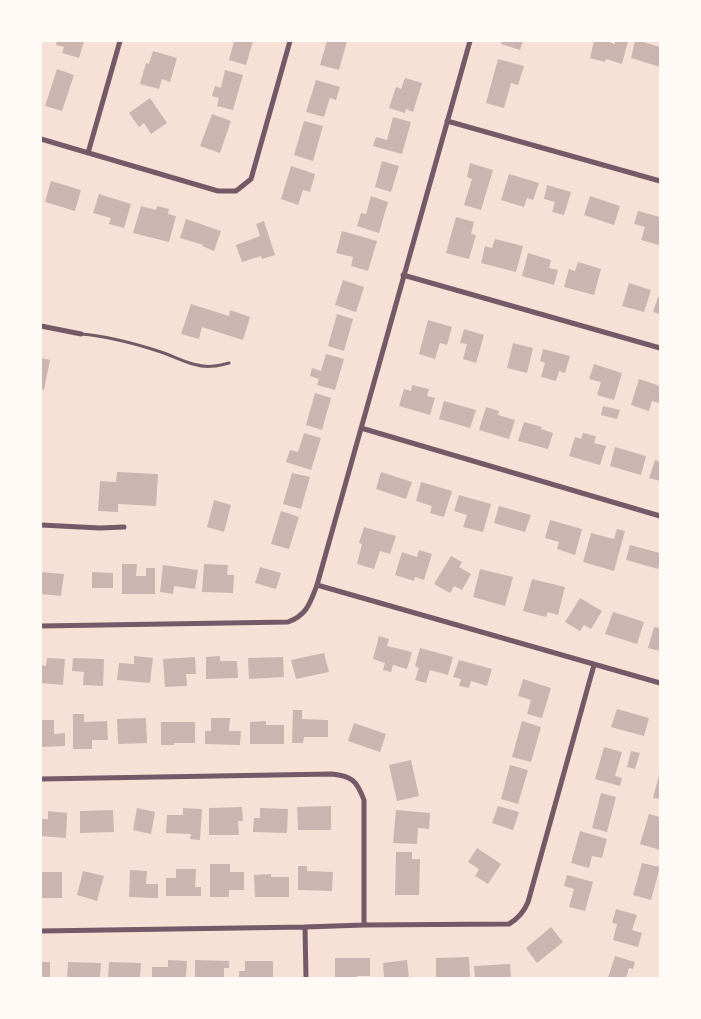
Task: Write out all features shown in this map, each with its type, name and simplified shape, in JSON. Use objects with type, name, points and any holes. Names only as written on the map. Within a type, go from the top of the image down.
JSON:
[{"type":"street","points":[[88,153],[120,41]]},
{"type":"street","points":[[41,139],[218,191],[236,191],[250,179],[290,41]]},
{"type":"street","points":[[41,626],[288,622],[302,615],[309,606],[317,586],[470,41]]},
{"type":"street","points":[[447,121],[660,182]]},
{"type":"street","points":[[403,275],[660,348]]},
{"type":"street","points":[[41,326],[81,334]]},
{"type":"street","points":[[360,428],[660,516]]},
{"type":"street","points":[[41,525],[100,528],[124,527]]},
{"type":"street","points":[[317,586],[660,684]]},
{"type":"street","points":[[41,931],[509,924],[518,919],[528,902],[594,665]]},
{"type":"street","points":[[41,779],[332,774],[353,780],[360,789],[364,800],[364,925]]},
{"type":"street","points":[[305,927],[306,978]]},
{"type":"lane","points":[[81,334],[97,335],[149,348],[196,365],[212,367],[229,363]]},
{"type":"building","points":[[57,41],[84,41],[79,58],[62,53],[64,47],[56,45]]},
{"type":"building","points":[[234,41],[253,41],[246,65],[229,60]]},
{"type":"building","points":[[327,41],[347,41],[339,70],[320,65]]},
{"type":"building","points":[[502,41],[523,41],[520,50],[501,44]]},
{"type":"building","points":[[594,41],[606,41],[615,44],[615,41],[628,41],[622,64],[606,59],[605,62],[590,58]]},
{"type":"building","points":[[635,41],[660,47],[660,67],[631,58]]},
{"type":"building","points":[[153,51],[177,58],[170,82],[162,79],[159,89],[140,84],[146,63],[149,64]]},
{"type":"building","points":[[498,59],[524,66],[518,85],[511,83],[504,108],[486,103]]},
{"type":"building","points":[[57,69],[74,75],[62,111],[45,106]]},
{"type":"building","points":[[225,70],[243,75],[233,110],[217,106],[219,98],[212,96],[215,86],[221,88]]},
{"type":"building","points":[[405,78],[422,83],[413,112],[406,109],[405,113],[389,108],[396,87],[401,89]]},
{"type":"building","points":[[316,80],[340,87],[336,100],[330,98],[324,117],[306,112]]},
{"type":"building","points":[[150,98],[167,123],[151,134],[144,123],[139,127],[129,113]]},
{"type":"building","points":[[212,114],[231,121],[220,153],[200,146]]},
{"type":"building","points":[[393,117],[411,122],[402,154],[373,146],[376,137],[387,140]]},
{"type":"building","points":[[304,121],[323,126],[313,161],[294,155]]},
{"type":"building","points":[[382,161],[399,166],[391,192],[375,187]]},
{"type":"building","points":[[470,163],[493,170],[481,210],[464,205],[472,179],[467,177]]},
{"type":"building","points":[[291,166],[315,174],[310,192],[303,190],[298,205],[281,199]]},
{"type":"building","points":[[509,174],[539,183],[533,200],[527,198],[524,207],[501,200]]},
{"type":"building","points":[[51,181],[81,190],[75,211],[45,202]]},
{"type":"building","points":[[547,185],[571,192],[564,215],[552,212],[555,202],[544,199]]},
{"type":"building","points":[[99,194],[131,204],[124,228],[109,224],[111,218],[93,213]]},
{"type":"building","points":[[371,196],[388,202],[379,233],[357,226],[361,213],[366,214]]},
{"type":"building","points":[[590,196],[620,206],[614,225],[584,215]]},
{"type":"building","points":[[141,206],[156,210],[157,206],[169,209],[168,214],[176,216],[169,242],[133,233]]},
{"type":"building","points":[[638,211],[660,217],[659,245],[641,240],[645,227],[634,224]]},
{"type":"building","points":[[456,217],[474,222],[471,234],[476,235],[469,259],[446,253]]},
{"type":"building","points":[[186,219],[221,231],[214,251],[203,245],[180,238]]},
{"type":"building","points":[[264,221],[275,255],[262,259],[261,256],[242,262],[236,245],[260,236],[256,224]]},
{"type":"building","points":[[342,231],[377,241],[368,271],[351,266],[353,257],[336,253]]},
{"type":"building","points":[[495,239],[523,246],[516,272],[481,263],[485,246],[492,248]]},
{"type":"building","points":[[528,253],[551,260],[549,268],[558,270],[554,285],[522,276]]},
{"type":"building","points":[[578,262],[601,269],[594,295],[564,287],[569,269],[575,271]]},
{"type":"building","points":[[343,280],[364,287],[356,312],[335,305]]},
{"type":"building","points":[[629,283],[651,290],[644,312],[622,306]]},
{"type":"building","points":[[658,297],[660,297],[660,314],[653,312]]},
{"type":"building","points":[[191,304],[229,316],[230,310],[250,317],[243,340],[202,327],[199,339],[181,334]]},
{"type":"building","points":[[337,314],[353,319],[344,351],[328,346]]},
{"type":"building","points":[[428,320],[452,327],[447,345],[440,343],[435,359],[419,354]]},
{"type":"building","points":[[464,329],[484,335],[476,363],[463,359],[467,344],[460,343]]},
{"type":"building","points":[[513,343],[533,348],[527,373],[507,368]]},
{"type":"building","points":[[543,349],[570,356],[565,373],[559,371],[556,381],[541,377],[545,363],[540,361]]},
{"type":"building","points":[[326,354],[344,359],[335,390],[317,385],[319,379],[310,376],[312,368],[321,371]]},
{"type":"building","points":[[41,358],[50,360],[44,390],[41,389]]},
{"type":"building","points":[[594,364],[622,373],[614,400],[597,395],[601,382],[589,379]]},
{"type":"building","points":[[639,379],[660,386],[659,403],[652,401],[649,411],[631,405]]},
{"type":"building","points":[[412,385],[429,389],[427,396],[435,398],[430,415],[399,406],[404,389],[411,391]]},
{"type":"building","points":[[315,393],[331,398],[322,430],[306,425]]},
{"type":"building","points":[[444,401],[476,410],[470,428],[439,419]]},
{"type":"building","points":[[603,406],[620,410],[617,419],[601,415]]},
{"type":"building","points":[[486,407],[499,411],[498,415],[515,420],[509,439],[479,430]]},
{"type":"building","points":[[524,422],[542,427],[541,429],[553,433],[548,449],[518,441]]},
{"type":"building","points":[[304,433],[321,438],[311,470],[286,462],[290,450],[298,452]]},
{"type":"building","points":[[583,433],[596,436],[594,443],[606,446],[600,465],[569,456],[575,437],[581,439]]},
{"type":"building","points":[[615,447],[646,456],[641,475],[610,466]]},
{"type":"building","points":[[655,460],[660,462],[660,481],[649,478]]},
{"type":"building","points":[[117,472],[158,474],[156,506],[118,504],[118,512],[98,511],[100,481],[116,482]]},
{"type":"building","points":[[381,472],[412,482],[406,499],[376,489]]},
{"type":"building","points":[[292,473],[310,477],[301,509],[283,504]]},
{"type":"building","points":[[421,482],[452,491],[444,517],[430,513],[432,506],[416,501]]},
{"type":"building","points":[[459,495],[491,504],[483,532],[463,527],[467,515],[454,511]]},
{"type":"building","points":[[214,500],[231,505],[224,532],[207,527]]},
{"type":"building","points":[[499,506],[531,515],[525,532],[494,523]]},
{"type":"building","points":[[281,511],[299,517],[289,549],[271,544]]},
{"type":"building","points":[[550,520],[582,529],[575,555],[557,549],[559,542],[545,538]]},
{"type":"building","points":[[364,527],[396,536],[390,554],[380,551],[374,569],[357,564],[362,544],[359,543]]},
{"type":"building","points":[[617,529],[625,531],[614,571],[583,562],[591,533],[614,539]]},
{"type":"building","points":[[630,545],[660,553],[658,569],[626,560]]},
{"type":"building","points":[[419,550],[432,554],[424,580],[415,577],[414,581],[395,575],[402,552],[417,557]]},
{"type":"building","points":[[451,556],[462,562],[459,567],[471,574],[462,590],[454,586],[450,593],[434,584]]},
{"type":"building","points":[[122,564],[137,564],[136,576],[146,576],[146,568],[155,568],[155,594],[122,594]]},
{"type":"building","points":[[204,564],[228,565],[227,575],[234,575],[233,593],[202,592]]},
{"type":"building","points":[[163,565],[198,570],[195,589],[174,586],[173,594],[160,592]]},
{"type":"building","points":[[260,567],[281,573],[276,589],[255,583]]},
{"type":"building","points":[[480,569],[513,577],[505,606],[473,597]]},
{"type":"building","points":[[41,572],[64,574],[61,596],[41,594]]},
{"type":"building","points":[[92,572],[113,573],[113,588],[92,588]]},
{"type":"building","points":[[532,579],[565,587],[558,615],[548,612],[546,617],[523,611]]},
{"type":"building","points":[[580,598],[602,611],[591,629],[584,625],[580,631],[565,622]]},
{"type":"building","points":[[613,612],[644,622],[637,644],[605,634]]},
{"type":"building","points":[[654,627],[660,628],[660,651],[648,648]]},
{"type":"building","points":[[379,636],[389,639],[387,646],[412,652],[407,669],[393,665],[391,672],[383,670],[385,663],[373,659]]},
{"type":"building","points":[[420,648],[453,657],[448,675],[430,670],[426,683],[415,680],[419,668],[415,666]]},
{"type":"building","points":[[324,653],[329,672],[296,679],[291,660]]},
{"type":"building","points":[[134,656],[153,658],[150,683],[117,680],[119,663],[134,664]]},
{"type":"building","points":[[220,656],[220,661],[237,661],[238,678],[206,679],[206,657]]},
{"type":"building","points":[[195,657],[196,674],[186,674],[187,686],[165,687],[163,659]]},
{"type":"building","points":[[283,657],[284,677],[249,679],[248,658]]},
{"type":"building","points":[[47,658],[65,659],[63,685],[41,683],[41,665],[46,666]]},
{"type":"building","points":[[73,658],[104,659],[103,686],[83,685],[84,672],[72,671]]},
{"type":"building","points":[[459,660],[492,669],[487,686],[471,681],[469,688],[459,686],[461,679],[453,677]]},
{"type":"building","points":[[523,679],[551,688],[542,718],[527,714],[531,700],[518,696]]},
{"type":"building","points":[[617,709],[649,718],[644,736],[611,727]]},
{"type":"building","points":[[293,710],[302,710],[302,719],[328,720],[328,737],[304,737],[303,743],[292,743]]},
{"type":"building","points":[[73,714],[84,714],[84,722],[107,721],[108,740],[92,740],[92,749],[73,749]]},
{"type":"building","points":[[146,718],[147,743],[118,744],[117,719]]},
{"type":"building","points":[[211,718],[230,718],[229,731],[241,731],[240,745],[205,744],[205,731],[211,731]]},
{"type":"building","points":[[41,720],[54,720],[54,734],[65,733],[65,746],[41,747]]},
{"type":"building","points":[[266,721],[266,725],[284,725],[284,744],[250,744],[250,722]]},
{"type":"building","points":[[522,721],[541,727],[531,762],[512,757]]},
{"type":"building","points":[[161,722],[195,722],[195,743],[161,745]]},
{"type":"building","points":[[354,723],[386,734],[380,752],[348,741]]},
{"type":"building","points":[[604,747],[622,752],[615,776],[622,778],[620,786],[595,779]]},
{"type":"building","points":[[631,751],[640,753],[635,769],[627,767]]},
{"type":"building","points":[[411,760],[419,796],[397,801],[389,765]]},
{"type":"building","points":[[510,765],[528,770],[518,804],[501,799]]},
{"type":"building","points":[[660,775],[660,799],[653,798]]},
{"type":"building","points":[[601,793],[616,797],[607,832],[592,828]]},
{"type":"building","points":[[331,806],[331,830],[298,830],[297,807]]},
{"type":"building","points":[[498,806],[519,812],[513,830],[492,823]]},
{"type":"building","points":[[242,807],[243,821],[238,821],[239,835],[209,835],[209,808]]},
{"type":"building","points":[[137,808],[155,812],[151,834],[133,830]]},
{"type":"building","points":[[183,808],[202,809],[200,840],[190,839],[191,834],[166,833],[167,815],[183,815]]},
{"type":"building","points":[[260,808],[288,809],[287,833],[253,832],[254,818],[260,818]]},
{"type":"building","points":[[113,810],[114,832],[80,833],[80,811]]},
{"type":"building","points":[[396,810],[430,813],[429,829],[418,828],[417,844],[393,843]]},
{"type":"building","points":[[48,811],[67,813],[66,838],[41,836],[41,819],[48,819]]},
{"type":"building","points":[[649,814],[660,817],[660,850],[640,844]]},
{"type":"building","points":[[580,831],[607,839],[602,858],[592,856],[589,868],[571,863]]},
{"type":"building","points":[[477,848],[501,864],[488,884],[475,876],[479,869],[468,862]]},
{"type":"building","points":[[396,852],[412,852],[412,859],[420,859],[419,895],[395,895]]},
{"type":"building","points":[[642,863],[660,867],[651,900],[633,895]]},
{"type":"building","points":[[210,864],[230,864],[230,872],[244,872],[244,890],[229,890],[229,897],[210,897]]},
{"type":"building","points":[[298,866],[307,866],[307,871],[333,872],[332,891],[298,890]]},
{"type":"building","points":[[176,869],[196,869],[195,887],[201,887],[201,896],[166,896],[166,878],[176,878]]},
{"type":"building","points":[[130,870],[147,871],[146,884],[158,884],[158,898],[129,897]]},
{"type":"building","points":[[83,871],[104,876],[97,901],[77,895]]},
{"type":"building","points":[[41,872],[62,872],[62,898],[41,898]]},
{"type":"building","points":[[271,874],[271,877],[289,877],[289,897],[255,897],[254,875]]},
{"type":"building","points":[[567,875],[593,882],[585,911],[569,907],[574,889],[564,886]]},
{"type":"building","points":[[616,909],[637,915],[632,930],[642,933],[638,947],[613,940],[617,924],[612,923]]},
{"type":"building","points":[[551,927],[563,942],[537,963],[526,948]]},
{"type":"building","points":[[615,956],[635,962],[633,969],[629,968],[626,978],[608,978]]},
{"type":"building","points":[[469,957],[470,978],[436,978],[436,958]]},
{"type":"building","points":[[335,958],[370,958],[370,976],[335,978]]},
{"type":"building","points":[[168,960],[187,961],[186,978],[152,978],[152,967],[168,967]]},
{"type":"building","points":[[195,960],[229,961],[229,968],[224,968],[224,978],[195,978]]},
{"type":"building","points":[[407,960],[409,978],[384,978],[383,963]]},
{"type":"building","points":[[245,961],[273,961],[273,978],[239,978],[239,971],[245,971]]},
{"type":"building","points":[[41,962],[50,962],[50,978],[41,978]]},
{"type":"building","points":[[68,962],[101,963],[100,978],[67,978]]},
{"type":"building","points":[[109,962],[141,963],[140,978],[108,978]]},
{"type":"building","points":[[510,964],[511,978],[475,978],[474,966]]}]
